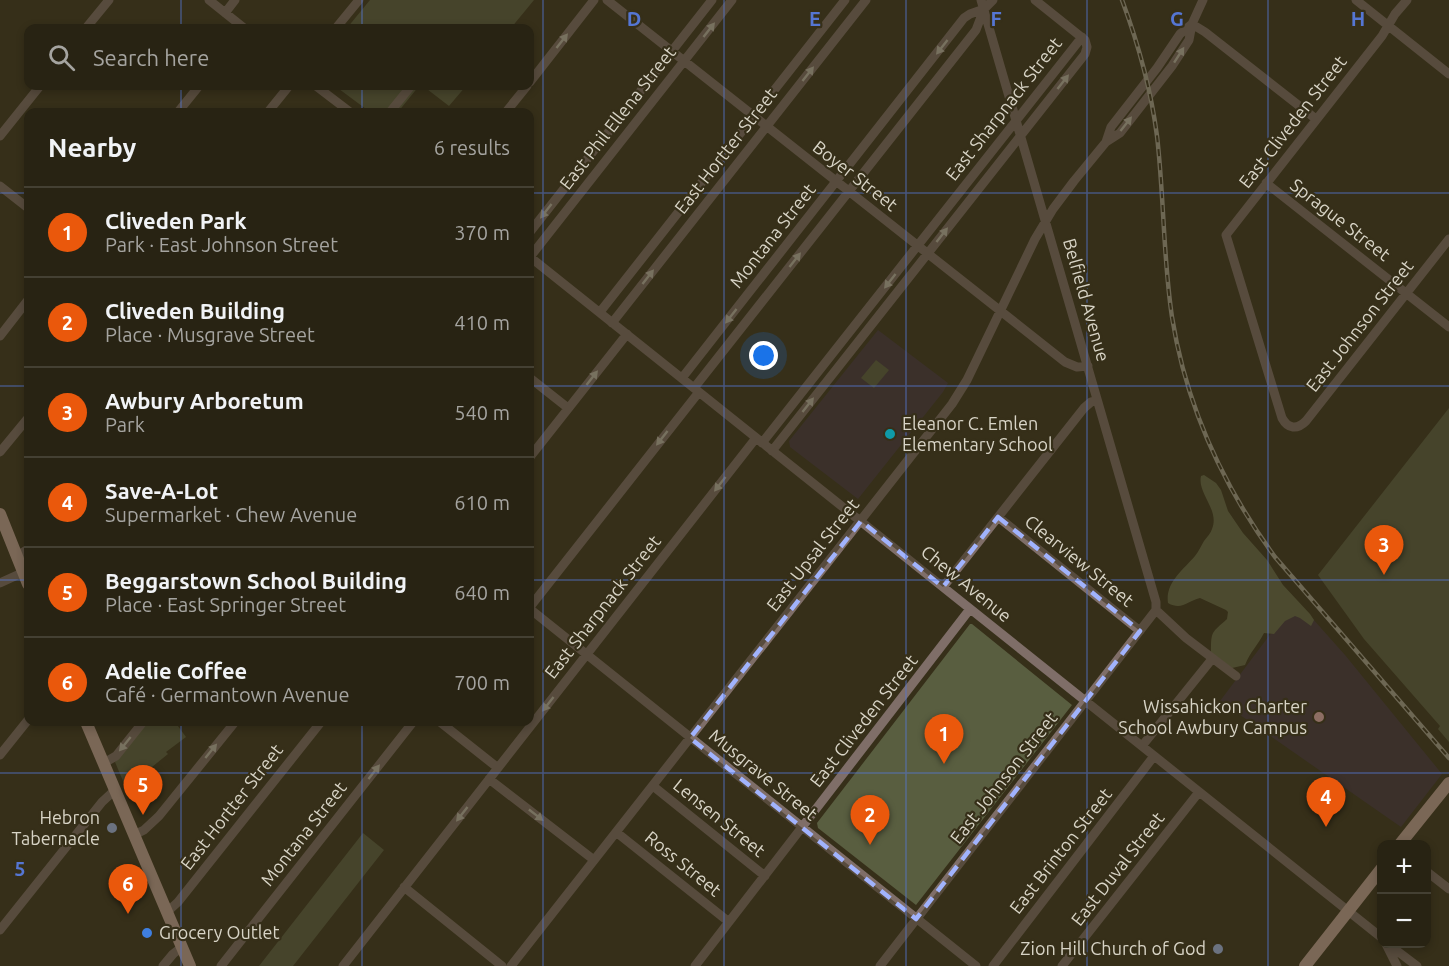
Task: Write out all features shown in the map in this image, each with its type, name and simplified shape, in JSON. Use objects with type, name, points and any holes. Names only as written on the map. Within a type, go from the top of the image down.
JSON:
[{"type":"main road","points":[[0,514],[24,573]]},
{"type":"main road","points":[[88,726],[190,966]]},
{"type":"main road","points":[[1403,840],[1449,783]]},
{"type":"main road","points":[[1305,966],[1377,874]]},
{"type":"street","points":[[89,24],[109,0]]},
{"type":"street","points":[[209,0],[239,24]]},
{"type":"street","points":[[225,13],[235,0]]},
{"type":"street","points":[[534,76],[594,0]]},
{"type":"street","name":"Boyer Street","points":[[607,0],[1065,362],[1077,367],[1088,366]]},
{"type":"street","name":"East Phil Ellena Street","points":[[534,227],[712,0]]},
{"type":"street","name":"East Phil Ellena Street","points":[[534,252],[732,0]]},
{"type":"street","name":"East Hortter Street","points":[[600,312],[845,0]]},
{"type":"street","name":"East Hortter Street","points":[[612,323],[866,0]]},
{"type":"street","name":"Montana Street","points":[[682,378],[964,18],[993,0]]},
{"type":"street","points":[[1035,0],[1082,37]]},
{"type":"street","name":"East Upsal Street","points":[[511,966],[957,397],[1045,221],[1106,142],[1111,127],[1180,34],[1192,24],[1203,0]]},
{"type":"street","points":[[1356,0],[1449,74]]},
{"type":"street","name":"East Cliveden Street","points":[[1293,428],[1282,418],[1226,235],[1383,36],[1395,14],[1407,0]]},
{"type":"street","points":[[339,24],[355,1]]},
{"type":"street","name":"Montana Street","points":[[534,603],[849,191],[976,30],[983,5]]},
{"type":"street","name":"Belfield Avenue","points":[[983,5],[1155,598],[1156,610]]},
{"type":"street","points":[[1192,24],[1316,119]]},
{"type":"street","name":"East Sharpnack Street","points":[[534,722],[759,440],[918,246],[1082,37],[1087,47],[1084,54],[772,451]]},
{"type":"street","points":[[0,136],[37,90]]},
{"type":"street","points":[[181,108],[196,90]]},
{"type":"street","points":[[271,108],[286,90]]},
{"type":"street","points":[[321,90],[345,108]]},
{"type":"street","points":[[393,108],[408,90]]},
{"type":"street","points":[[509,108],[523,90]]},
{"type":"street","name":"Sprague Street","points":[[1266,183],[1449,327]]},
{"type":"street","points":[[0,186],[24,205]]},
{"type":"street","name":"East Johnson Street","points":[[1293,428],[1306,421],[1449,239]]},
{"type":"street","name":"Chew Avenue","points":[[534,260],[1377,934]]},
{"type":"street","points":[[0,336],[24,305]]},
{"type":"street","points":[[534,452],[627,334]]},
{"type":"street","points":[[534,381],[568,408]]},
{"type":"street","points":[[943,587],[1084,408],[1097,400]]},
{"type":"street","points":[[0,452],[24,423]]},
{"type":"street","name":"Clearview Street","points":[[998,518],[1140,631]]},
{"type":"street","points":[[17,556],[24,552]]},
{"type":"street","points":[[0,583],[24,578]]},
{"type":"street","name":"East Cliveden Street","points":[[695,966],[970,609]]},
{"type":"street","name":"East Johnson Street","points":[[880,966],[1156,610]]},
{"type":"street","name":"Clearview Street","points":[[1156,610],[1178,631],[1236,676]]},
{"type":"street","name":"Musgrave Street","points":[[534,611],[976,966]]},
{"type":"street","points":[[1142,746],[1212,659]]},
{"type":"street","points":[[0,755],[24,725]]},
{"type":"street","points":[[104,764],[116,756],[140,726]]},
{"type":"street","points":[[134,835],[144,830],[159,816],[232,726]]},
{"type":"street","name":"East Hortter Street","points":[[167,912],[178,902],[318,726]]},
{"type":"street","name":"Montana Street","points":[[221,966],[410,726]]},
{"type":"street","points":[[445,726],[498,768]]},
{"type":"street","name":"East Sharpnack Street","points":[[343,966],[531,726]]},
{"type":"street","name":"East Brinton Street","points":[[993,966],[1154,756]]},
{"type":"street","points":[[489,778],[594,860]]},
{"type":"street","name":"Lensen Street","points":[[653,786],[765,876]]},
{"type":"street","points":[[0,930],[102,802],[115,790]]},
{"type":"street","name":"East Duval Street","points":[[1062,966],[1200,792]]},
{"type":"street","name":"Ross Street","points":[[616,832],[729,922]]},
{"type":"street","points":[[1431,875],[1449,889]]},
{"type":"street","points":[[404,887],[502,966]]},
{"type":"street","points":[[163,966],[182,947]]},
{"type":"street","points":[[1389,948],[1397,966]]},
{"type":"street","points":[[1392,948],[1417,966]]},
{"type":"highlighted area","points":[[998,517],[1140,631],[916,919],[690,738],[861,521],[943,587]]},
{"type":"shaded area","name":"Eleanor C. Emlen Elementary School","points":[[878,330],[948,383],[858,499],[790,447],[789,441]]},
{"type":"shaded area","name":"Wissahickon Charter School Awbury Campus","points":[[1296,600],[1345,655],[1442,774],[1401,827],[1220,701]]},
{"type":"green space","points":[[370,0],[534,0],[514,24],[350,24]]},
{"type":"green space","points":[[340,90],[416,90],[401,108],[365,108]]},
{"type":"green space","points":[[428,90],[463,90],[449,106]]},
{"type":"green space","points":[[876,360],[889,370],[874,388],[861,378]]},
{"type":"green space","points":[[1449,408],[1449,742],[1438,729],[1440,726],[1364,639],[1318,575]]},
{"type":"green space","points":[[1204,475],[1216,483],[1221,490],[1228,511],[1243,533],[1267,560],[1283,585],[1314,620],[1311,626],[1295,616],[1285,621],[1274,634],[1264,633],[1245,665],[1232,668],[1211,652],[1213,632],[1227,619],[1228,612],[1200,598],[1181,606],[1168,603],[1172,583],[1210,534],[1214,522],[1211,508],[1202,489],[1201,476]]},
{"type":"green space","points":[[970,624],[1072,705],[916,905],[818,828],[817,823]]},
{"type":"green space","points":[[145,726],[178,726],[186,737],[126,788],[115,762]]},
{"type":"green space","points":[[363,833],[384,850],[293,966],[259,966]]},
{"type":"railway","points":[[1122,0],[1143,67],[1157,136],[1169,294],[1178,350],[1197,413],[1209,443],[1239,502],[1275,557],[1449,758]]},
{"type":"place","name":"Eleanor C. Emlen Elementary School","points":[[890,434]]},
{"type":"place","name":"Awbury Arboretum","points":[[1384,575]]},
{"type":"place","name":"Wissahickon Charter School Awbury Campus","points":[[1319,717]]},
{"type":"place","name":"Cliveden Park","points":[[944,764]]},
{"type":"place","name":"Beggarstown School Building","points":[[143,815]]},
{"type":"place","name":"Save-A-Lot","points":[[1326,827]]},
{"type":"place","name":"Hebron Tabernacle","points":[[112,828]]},
{"type":"place","name":"Cliveden Building","points":[[870,845]]},
{"type":"place","name":"Adelie Coffee","points":[[128,914]]},
{"type":"place","name":"Grocery Outlet","points":[[147,933]]},
{"type":"place","name":"Zion Hill Church of God","points":[[1218,949]]}]
